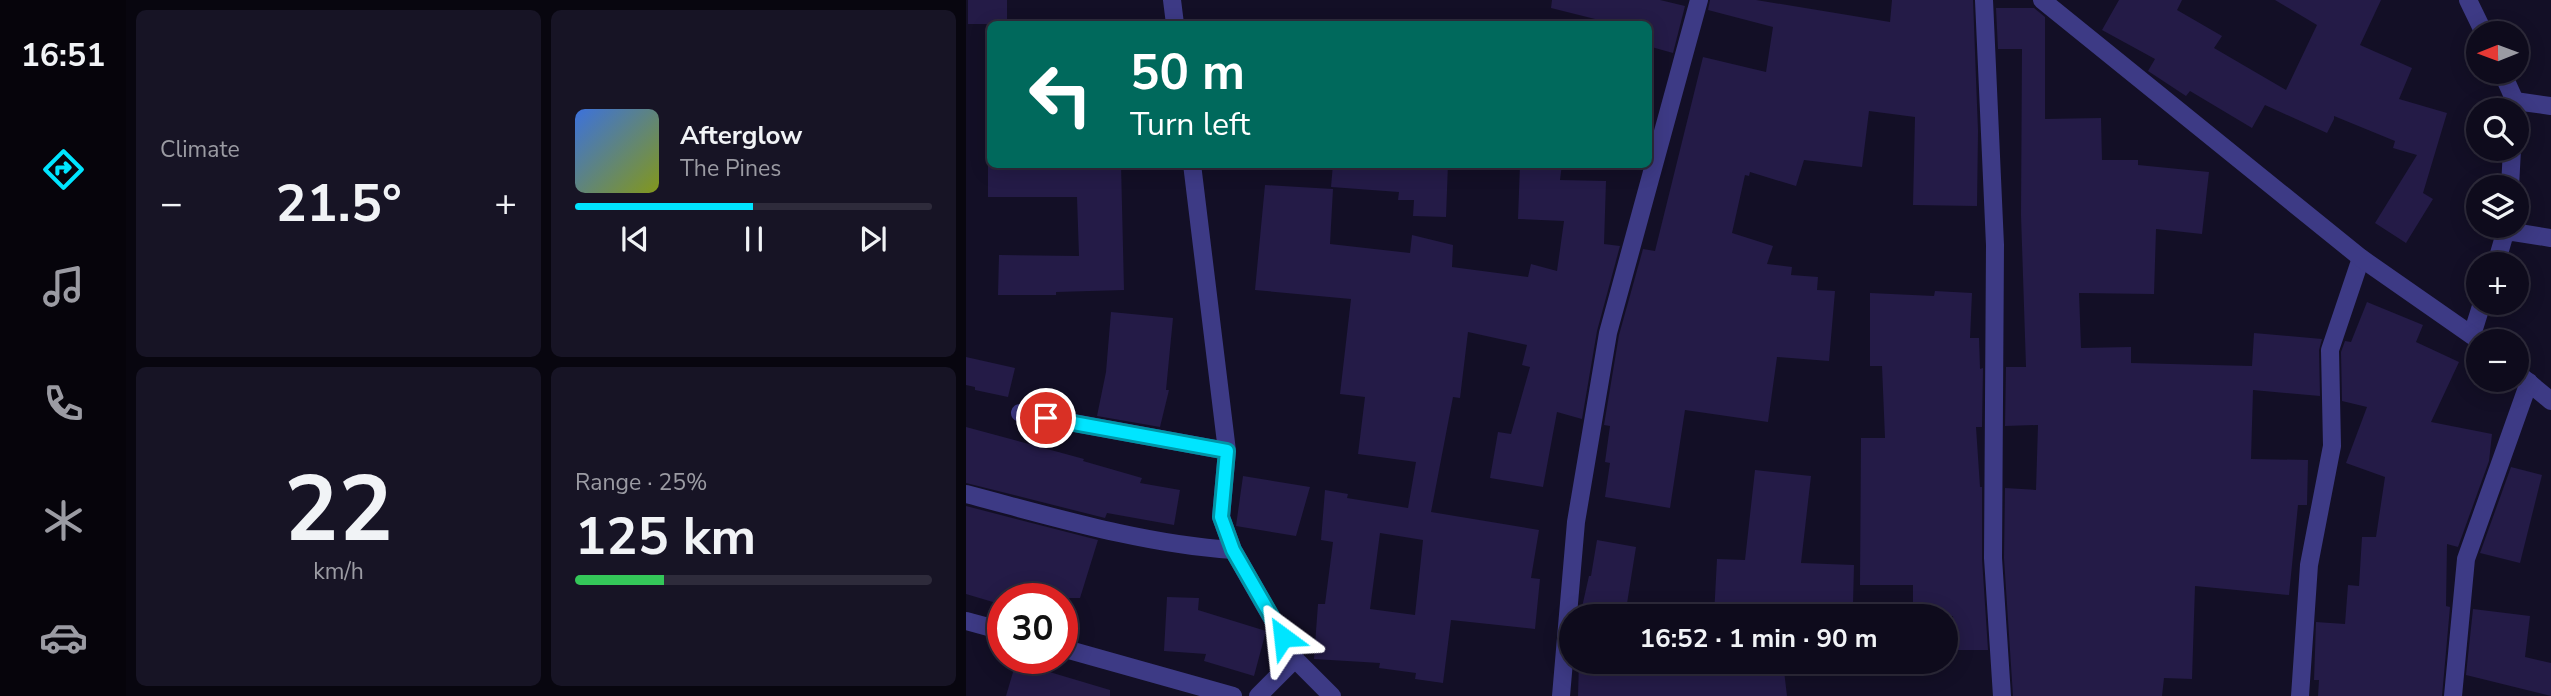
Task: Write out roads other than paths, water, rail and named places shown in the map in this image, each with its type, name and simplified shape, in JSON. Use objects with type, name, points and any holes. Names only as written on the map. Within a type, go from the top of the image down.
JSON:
[{"type":"street","points":[[1172,0],[1175,21]]},
{"type":"street","points":[[1561,696],[1576,522],[1608,333],[1699,0]]},
{"type":"street","points":[[1984,0],[1995,245],[1993,558],[2002,696]]},
{"type":"street","points":[[2042,0],[2361,258],[2466,331]]},
{"type":"street","points":[[2468,0],[2478,21]]},
{"type":"street","points":[[2529,106],[2551,106]]},
{"type":"street","points":[[1192,168],[1227,451],[1221,517],[1233,550],[1295,659],[1332,696]]},
{"type":"street","points":[[2529,233],[2551,238]]},
{"type":"street","points":[[2300,696],[2309,565],[2332,446],[2330,350],[2361,258]]},
{"type":"street","points":[[2529,382],[2551,401]]},
{"type":"street","points":[[2453,696],[2466,559],[2518,392]]},
{"type":"street","points":[[1020,413],[1227,451]]},
{"type":"street","points":[[966,494],[1117,532],[1192,547],[1233,550]]},
{"type":"street","points":[[966,621],[987,627]]},
{"type":"street","points":[[1078,652],[1233,696]]},
{"type":"street","points":[[1258,696],[1295,659]]}]
